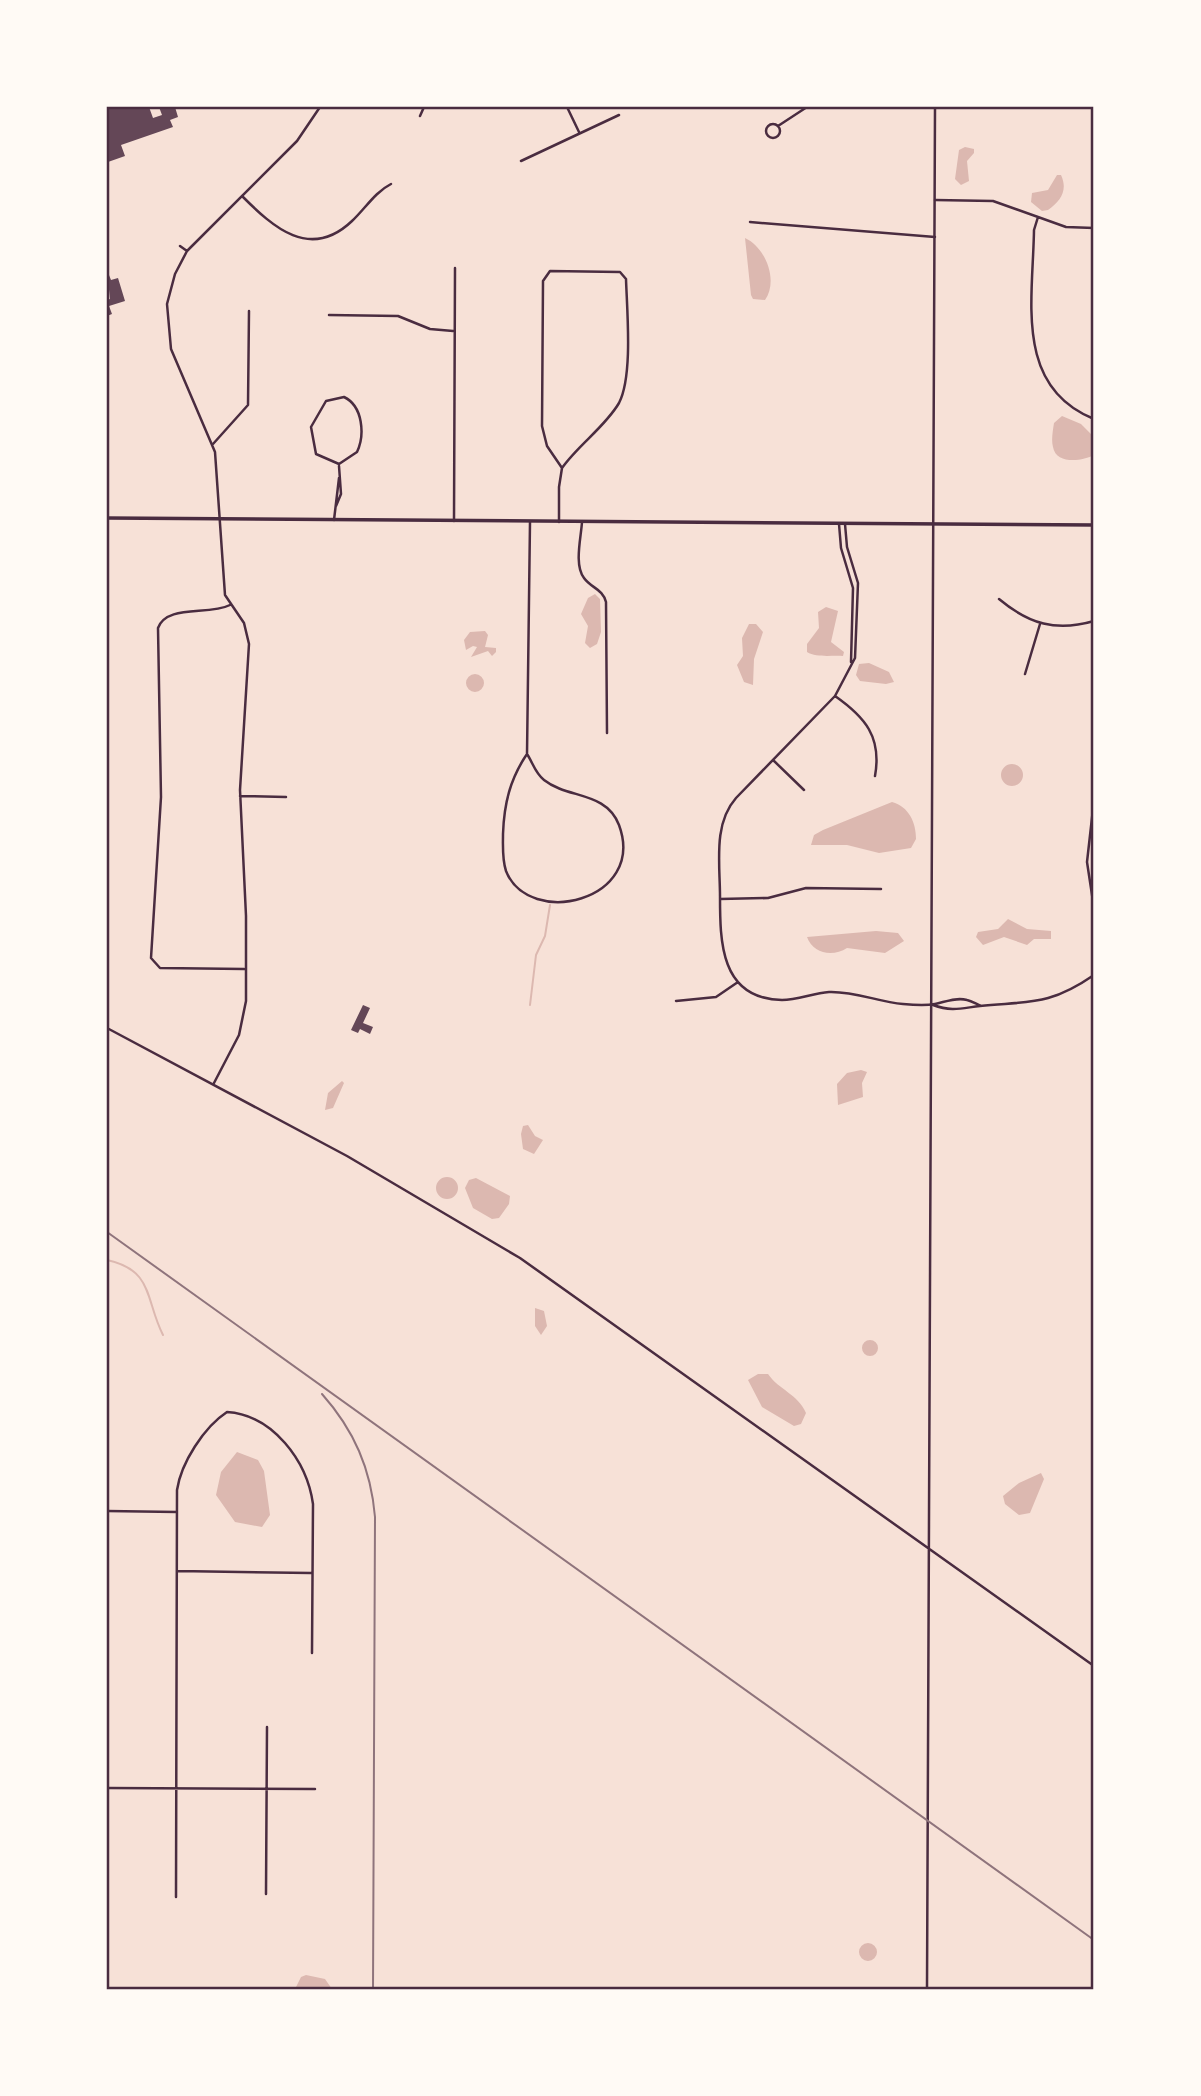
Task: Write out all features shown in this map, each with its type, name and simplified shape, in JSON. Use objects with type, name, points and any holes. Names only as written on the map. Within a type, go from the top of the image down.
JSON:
[{"type":"main road","points":[[107,518],[1094,525]]},
{"type":"street","points":[[214,1083],[243,1024],[246,969],[240,796],[249,644],[244,623],[230,605],[223,588],[213,444],[174,358],[166,328],[170,286],[187,251],[297,141],[320,107]]},
{"type":"street","points":[[420,116],[424,107]]},
{"type":"street","points":[[567,107],[580,133]]},
{"type":"street","points":[[778,126],[778,136],[767,135],[769,125],[778,126],[807,107]]},
{"type":"street","points":[[928,1989],[935,107]]},
{"type":"street","points":[[521,161],[619,115]]},
{"type":"street","points":[[242,196],[279,230],[312,239],[346,227],[380,190],[391,184]]},
{"type":"street","points":[[935,200],[993,201],[1066,227],[1094,228]]},
{"type":"street","points":[[1038,217],[1034,230],[1033,316],[1037,361],[1060,398],[1094,419]]},
{"type":"street","points":[[750,222],[935,237]]},
{"type":"street","points":[[180,246],[187,251]]},
{"type":"street","points":[[454,521],[455,268]]},
{"type":"street","points":[[559,522],[562,468],[573,452],[615,409],[624,390],[626,279],[620,272],[550,271],[543,277],[542,426],[550,452],[562,468]]},
{"type":"street","points":[[213,444],[248,405],[249,311]]},
{"type":"street","points":[[330,315],[398,316],[430,329],[454,331]]},
{"type":"street","points":[[344,397],[354,404],[362,435],[357,452],[339,464],[316,454],[311,427],[326,401],[344,397]]},
{"type":"street","points":[[334,520],[341,494],[339,464]]},
{"type":"street","points":[[527,754],[536,772],[546,782],[596,800],[617,821],[621,835],[620,865],[611,883],[597,893],[575,900],[539,898],[521,890],[509,877],[503,854],[504,807],[527,754],[530,522]]},
{"type":"street","points":[[582,522],[580,569],[585,580],[604,594],[606,603],[607,733]]},
{"type":"street","points":[[839,524],[841,548],[856,588],[850,665]]},
{"type":"street","points":[[845,524],[859,615],[856,656],[835,696],[732,802],[724,817],[720,849],[721,949],[738,982],[759,995],[778,1000],[844,992],[899,1004],[933,1005],[958,1011],[981,1006],[1019,1005],[1048,999],[1094,975]]},
{"type":"street","points":[[999,599],[1023,617],[1040,624],[1068,627],[1094,621]]},
{"type":"street","points":[[230,605],[210,612],[172,613],[161,620],[158,628],[162,797],[151,958],[160,968],[246,969]]},
{"type":"street","points":[[853,615],[859,615]]},
{"type":"street","points":[[1026,674],[1040,624]]},
{"type":"street","points":[[852,639],[858,639]]},
{"type":"street","points":[[835,696],[858,713],[872,733],[877,754],[875,776]]},
{"type":"street","points":[[773,760],[804,790]]},
{"type":"street","points":[[240,796],[286,797]]},
{"type":"street","points":[[1094,800],[1087,862],[1094,908]]},
{"type":"street","points":[[720,899],[768,898],[799,889],[881,889]]},
{"type":"street","points":[[676,1001],[716,997],[738,982]]},
{"type":"street","points":[[933,1005],[967,1000],[981,1006]]},
{"type":"street","points":[[107,1028],[347,1156],[519,1258],[1094,1666]]},
{"type":"street","points":[[176,1897],[178,1485],[184,1467],[213,1424],[231,1412],[254,1420],[280,1438],[303,1468],[313,1504],[312,1653]]},
{"type":"street","points":[[107,1511],[177,1512]]},
{"type":"street","points":[[178,1571],[312,1573]]},
{"type":"street","points":[[266,1894],[267,1727]]},
{"type":"street","points":[[107,1788],[315,1789]]},
{"type":"shaded area","points":[[965,147],[974,149],[974,153],[967,161],[969,181],[961,185],[955,179],[959,150]]},
{"type":"shaded area","points":[[1057,175],[1061,175],[1063,180],[1062,195],[1053,207],[1042,211],[1031,202],[1032,193],[1048,190]]},
{"type":"shaded area","points":[[745,238],[759,249],[768,265],[771,283],[765,300],[753,299],[751,295]]},
{"type":"shaded area","points":[[1062,416],[1081,424],[1093,436],[1094,455],[1070,460],[1055,453],[1052,441],[1054,423]]},
{"type":"shaded area","points":[[595,594],[600,599],[601,632],[597,644],[590,648],[585,643],[588,626],[581,614],[588,598]]},
{"type":"shaded area","points":[[826,607],[838,611],[831,642],[844,652],[843,656],[820,656],[807,652],[807,644],[819,628],[818,612]]},
{"type":"shaded area","points":[[749,624],[756,624],[763,632],[754,659],[753,685],[744,682],[737,665],[743,656],[742,638]]},
{"type":"shaded area","points":[[485,631],[488,635],[485,647],[496,648],[496,652],[492,656],[488,651],[471,657],[477,647],[466,650],[464,640],[470,632]]},
{"type":"shaded area","points":[[869,663],[889,672],[894,682],[886,684],[860,681],[856,675],[859,664]]},
{"type":"shaded area","points":[[471,674],[479,674],[484,683],[482,690],[471,692],[466,687],[466,679]]},
{"type":"shaded area","points":[[1012,764],[1022,771],[1023,775],[1016,785],[1012,786],[1002,779],[1001,775],[1008,765]]},
{"type":"shaded area","points":[[892,802],[907,811],[913,821],[916,839],[911,848],[879,853],[847,845],[811,845],[814,835],[823,830]]},
{"type":"shaded area","points":[[1008,919],[1027,929],[1051,931],[1051,939],[1034,939],[1027,945],[1004,937],[983,945],[976,937],[978,932],[998,929]]},
{"type":"shaded area","points":[[876,931],[898,933],[904,941],[885,953],[847,948],[830,953],[814,947],[807,937]]},
{"type":"shaded area","points":[[861,1070],[867,1072],[862,1083],[863,1097],[838,1105],[837,1084],[847,1073]]},
{"type":"shaded area","points":[[342,1081],[344,1083],[333,1108],[325,1110],[328,1093]]},
{"type":"shaded area","points":[[528,1125],[535,1136],[543,1140],[534,1154],[523,1149],[521,1134],[523,1126]]},
{"type":"shaded area","points":[[447,1177],[455,1180],[458,1188],[455,1196],[447,1199],[439,1196],[436,1188],[439,1180]]},
{"type":"shaded area","points":[[476,1178],[510,1196],[509,1204],[499,1218],[492,1219],[473,1208],[465,1188],[469,1180]]},
{"type":"shaded area","points":[[535,1308],[544,1311],[547,1326],[541,1335],[535,1326]]},
{"type":"shaded area","points":[[870,1340],[876,1342],[876,1354],[870,1356],[864,1354],[862,1348],[864,1342]]},
{"type":"shaded area","points":[[758,1374],[768,1374],[798,1401],[806,1413],[801,1424],[794,1426],[762,1407],[748,1380]]},
{"type":"shaded area","points":[[237,1452],[258,1460],[264,1471],[270,1515],[262,1527],[235,1522],[216,1495],[221,1472]]},
{"type":"shaded area","points":[[1041,1473],[1044,1479],[1030,1513],[1019,1515],[1005,1504],[1003,1496],[1019,1483]]},
{"type":"shaded area","points":[[868,1943],[874,1946],[877,1952],[874,1958],[868,1961],[862,1958],[859,1952],[862,1946]]},
{"type":"shaded area","points":[[306,1975],[325,1979],[332,1989],[295,1989],[301,1977]]},
{"type":"building","points":[[107,107],[149,107],[153,118],[162,115],[159,107],[175,107],[178,117],[170,120],[173,127],[121,145],[125,156],[108,162]]},
{"type":"building","points":[[107,270],[111,280],[118,278],[125,301],[109,306],[112,314],[107,316],[107,300],[110,299]]},
{"type":"building","points":[[363,1005],[370,1008],[363,1023],[373,1027],[370,1034],[360,1029],[358,1033],[351,1030]]},
{"type":"waterway","points":[[530,1005],[536,955],[545,936],[550,905]]},
{"type":"waterway","points":[[107,1260],[133,1271],[141,1279],[163,1335]]},
{"type":"railway","points":[[107,1232],[1094,1940]]},
{"type":"railway","points":[[322,1394],[343,1422],[359,1451],[370,1483],[375,1517],[373,1989]]}]
